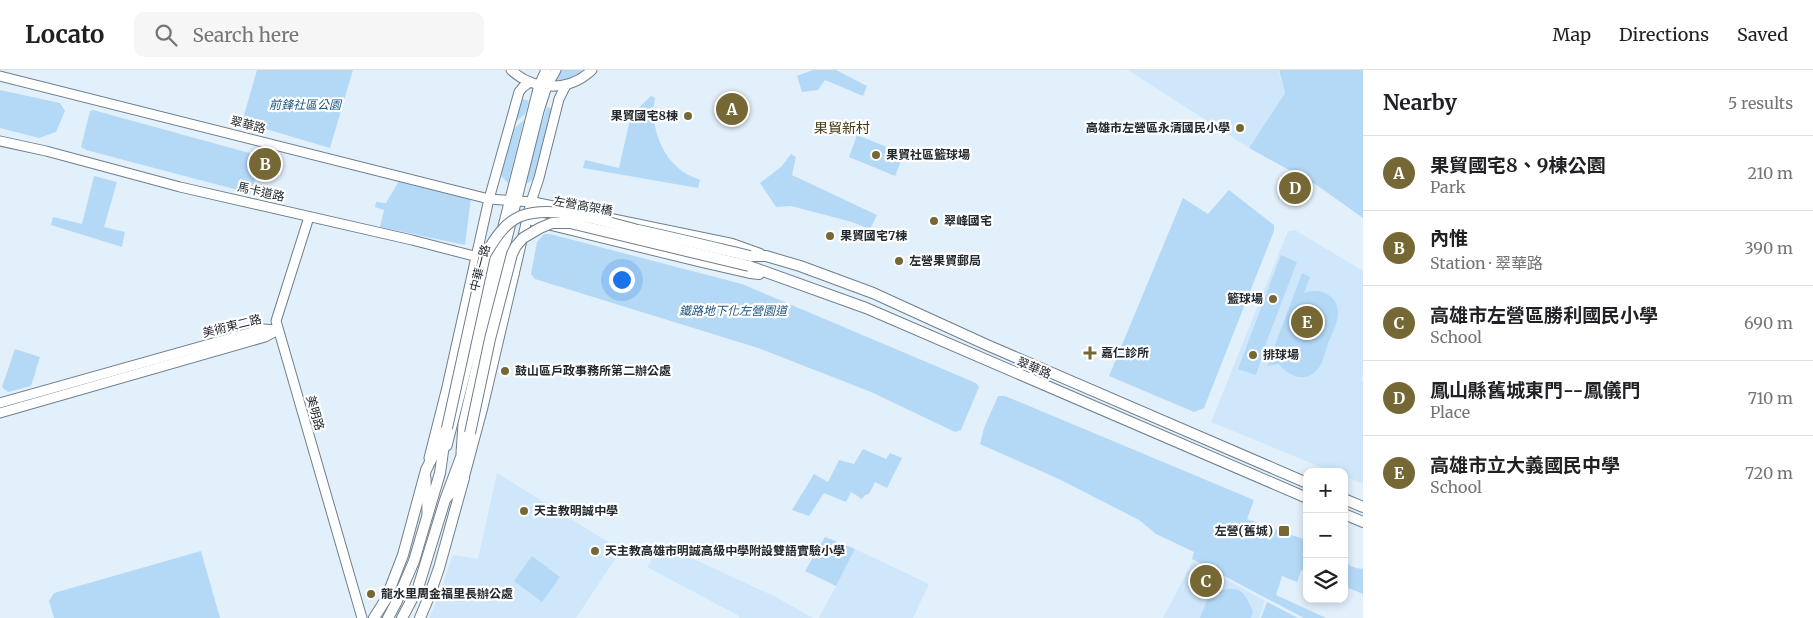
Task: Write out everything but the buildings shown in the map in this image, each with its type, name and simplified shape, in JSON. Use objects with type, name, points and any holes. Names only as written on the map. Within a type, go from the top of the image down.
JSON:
[{"type":"main road","points":[[531,202],[732,244],[766,256]]},
{"type":"main road","name":"左營高架橋","points":[[447,428],[485,255],[498,234],[515,219],[542,213],[576,216],[749,261]]},
{"type":"main road","points":[[526,218],[710,264],[750,273],[771,274]]},
{"type":"main road","name":"左營高架橋","points":[[470,433],[490,339],[512,254],[516,246],[531,232],[552,224],[576,224],[749,261]]},
{"type":"main road","name":"翠華路","points":[[749,261],[766,256],[873,292],[987,345],[1303,481]]},
{"type":"main road","name":"翠華路","points":[[749,261],[771,274],[866,308],[1303,496]]},
{"type":"main road","name":"中華一路","points":[[374,618],[386,599],[403,555],[426,470],[447,428]]},
{"type":"main road","name":"中華一路","points":[[388,618],[414,561],[440,473],[447,428]]},
{"type":"main road","name":"中華一路","points":[[402,618],[418,588],[445,500],[470,433]]},
{"type":"main road","name":"中華一路","points":[[420,618],[439,568],[464,478],[461,455]]},
{"type":"main road","points":[[1348,501],[1363,507]]},
{"type":"main road","points":[[1348,516],[1363,522]]},
{"type":"street","points":[[511,70],[539,84],[566,84],[576,81],[592,70]]},
{"type":"street","name":"中華一路","points":[[440,473],[539,111],[539,84],[546,70]]},
{"type":"street","name":"中華一路","points":[[427,517],[426,470],[447,387],[489,199],[520,92],[523,87],[539,84],[556,70]]},
{"type":"street","name":"翠華路","points":[[0,76],[512,205],[531,202]]},
{"type":"street","name":"中華一路","points":[[445,500],[464,478],[483,407],[526,218],[539,178],[560,95],[566,84]]},
{"type":"street","name":"馬卡道路","points":[[0,141],[46,151],[180,187],[412,240],[497,262],[514,274]]},
{"type":"street","name":"翠華路","points":[[512,205],[526,218]]},
{"type":"street","name":"美明路","points":[[309,217],[276,321],[362,618]]},
{"type":"street","name":"中華一路","points":[[461,455],[463,424],[497,262]]},
{"type":"street","name":"美術東二路","points":[[0,403],[263,329],[278,330]]},
{"type":"street","name":"美術東二路","points":[[0,413],[265,337],[278,330]]},
{"type":"shaded area","name":"高雄市左營區永清國民小學","points":[[1128,70],[1278,70],[1285,93],[1249,148]]},
{"type":"shaded area","points":[[1295,230],[1363,271],[1363,373],[1361,380],[1363,381],[1363,484],[1348,478],[1348,468],[1323,468],[1211,422],[1288,231]]},
{"type":"shaded area","name":"天主教明誠中學","points":[[497,473],[621,550],[576,618],[429,618],[453,555],[478,559]]},
{"type":"shaded area","points":[[661,544],[776,597],[813,618],[739,618],[739,616],[647,567]]},
{"type":"shaded area","points":[[855,549],[929,584],[913,618],[819,618]]},
{"type":"shaded area","points":[[1193,561],[1265,601],[1259,618],[1163,618]]},
{"type":"green space","name":"前鋒社區公園","points":[[257,70],[353,70],[330,148],[242,122]]},
{"type":"green space","points":[[559,70],[583,70],[574,77],[552,83]]},
{"type":"green space","points":[[813,70],[836,70],[867,86],[863,96],[825,80],[818,90],[802,92],[797,76]]},
{"type":"green space","points":[[1279,70],[1363,70],[1363,218],[1318,186],[1249,148],[1285,93]]},
{"type":"green space","points":[[0,90],[60,103],[65,111],[56,132],[39,138],[0,128]]},
{"type":"green space","points":[[732,93],[744,98],[749,110],[744,122],[732,127],[720,122],[715,110],[720,98]]},
{"type":"green space","points":[[651,96],[655,98],[654,118],[662,148],[682,171],[700,180],[698,188],[583,168],[585,160],[619,168],[631,115]]},
{"type":"green space","points":[[520,98],[529,101],[525,114],[513,124]]},
{"type":"green space","points":[[547,107],[554,109],[535,177],[530,182],[523,184],[534,137],[539,132]]},
{"type":"green space","points":[[93,110],[261,156],[252,191],[249,193],[86,150],[81,147],[90,111]]},
{"type":"green space","points":[[524,120],[508,183],[502,177],[501,172],[511,131]]},
{"type":"green space","name":"果貿社區籃球場","points":[[857,135],[904,154],[895,176],[849,157]]},
{"type":"green space","points":[[791,154],[796,157],[792,175],[877,215],[870,229],[852,222],[791,206],[776,207],[760,183],[781,167]]},
{"type":"green space","points":[[94,176],[117,182],[104,227],[125,232],[122,247],[51,225],[53,217],[82,224]]},
{"type":"green space","points":[[399,181],[471,198],[465,245],[380,227],[384,210],[375,207],[376,202],[386,203]]},
{"type":"green space","points":[[1229,190],[1274,225],[1274,231],[1204,408],[1194,412],[1109,376],[1183,198],[1208,214]]},
{"type":"green space","name":"鐵路地下化左營園道","points":[[544,234],[742,284],[976,383],[979,387],[961,430],[955,432],[871,392],[758,348],[535,279],[531,274],[537,242]]},
{"type":"green space","points":[[1281,255],[1297,262],[1256,375],[1238,369]]},
{"type":"green space","points":[[1302,273],[1310,277],[1304,293],[1316,291],[1327,294],[1335,302],[1338,315],[1320,366],[1310,375],[1299,377],[1288,373],[1279,364],[1267,366]]},
{"type":"green space","points":[[15,349],[40,357],[31,386],[8,392],[2,387]]},
{"type":"green space","points":[[998,396],[1005,396],[1254,500],[1247,519],[1303,539],[1303,571],[1301,570],[1297,582],[1282,576],[1276,595],[1326,618],[1304,618],[1192,559],[1194,552],[1156,534],[1139,520],[1061,480],[980,444],[984,428]]},
{"type":"green space","points":[[863,449],[886,459],[890,453],[902,458],[887,488],[875,482],[869,494],[865,495],[862,499],[851,492],[846,502],[824,493],[809,516],[792,510],[814,474],[828,482],[839,460],[854,464]]},
{"type":"green space","points":[[825,537],[855,549],[836,586],[805,571]]},
{"type":"green space","points":[[201,551],[220,618],[54,618],[49,601],[54,593]]},
{"type":"green space","points":[[532,556],[560,577],[542,602],[514,581]]},
{"type":"green space","points":[[1348,564],[1355,568],[1363,569],[1363,594],[1348,588]]},
{"type":"green space","points":[[1216,577],[1221,581],[1216,593],[1230,589],[1240,591],[1244,594],[1253,612],[1251,618],[1200,618]]},
{"type":"green space","points":[[1267,602],[1298,618],[1261,618]]},
{"type":"place","name":"果貿國宅8、9棟公園","points":[[732,109]]},
{"type":"place","name":"果貿國宅8棟","points":[[688,116]]},
{"type":"place","name":"高雄市左營區永清國民小學","points":[[1240,128]]},
{"type":"place","name":"果貿社區籃球場","points":[[876,155]]},
{"type":"place","name":"內惟","points":[[265,164]]},
{"type":"place","name":"鳳山縣舊城東門--鳳儀門","points":[[1295,188]]},
{"type":"place","name":"翠峰國宅","points":[[934,221]]},
{"type":"place","name":"果貿國宅7棟","points":[[830,236]]},
{"type":"place","name":"左營果貿郵局","points":[[899,261]]},
{"type":"place","name":"籃球場","points":[[1273,299]]},
{"type":"place","name":"高雄市立大義國民中學","points":[[1307,322]]},
{"type":"place","name":"嘉仁診所","points":[[1090,353]]},
{"type":"place","name":"排球場","points":[[1253,355]]},
{"type":"place","name":"鼓山區戶政事務所第二辦公處","points":[[505,371]]},
{"type":"place","name":"天主教明誠中學","points":[[524,511]]},
{"type":"place","name":"左營(舊城)","points":[[1284,531]]},
{"type":"place","name":"天主教高雄市明誠高級中學附設雙語實驗小學","points":[[595,551]]},
{"type":"place","name":"高雄市左營區勝利國民小學","points":[[1206,581]]},
{"type":"place","name":"龍水里周金福里長辦公處","points":[[371,594]]},
{"type":"district","name":"果貿新村","points":[[842,128]]}]
